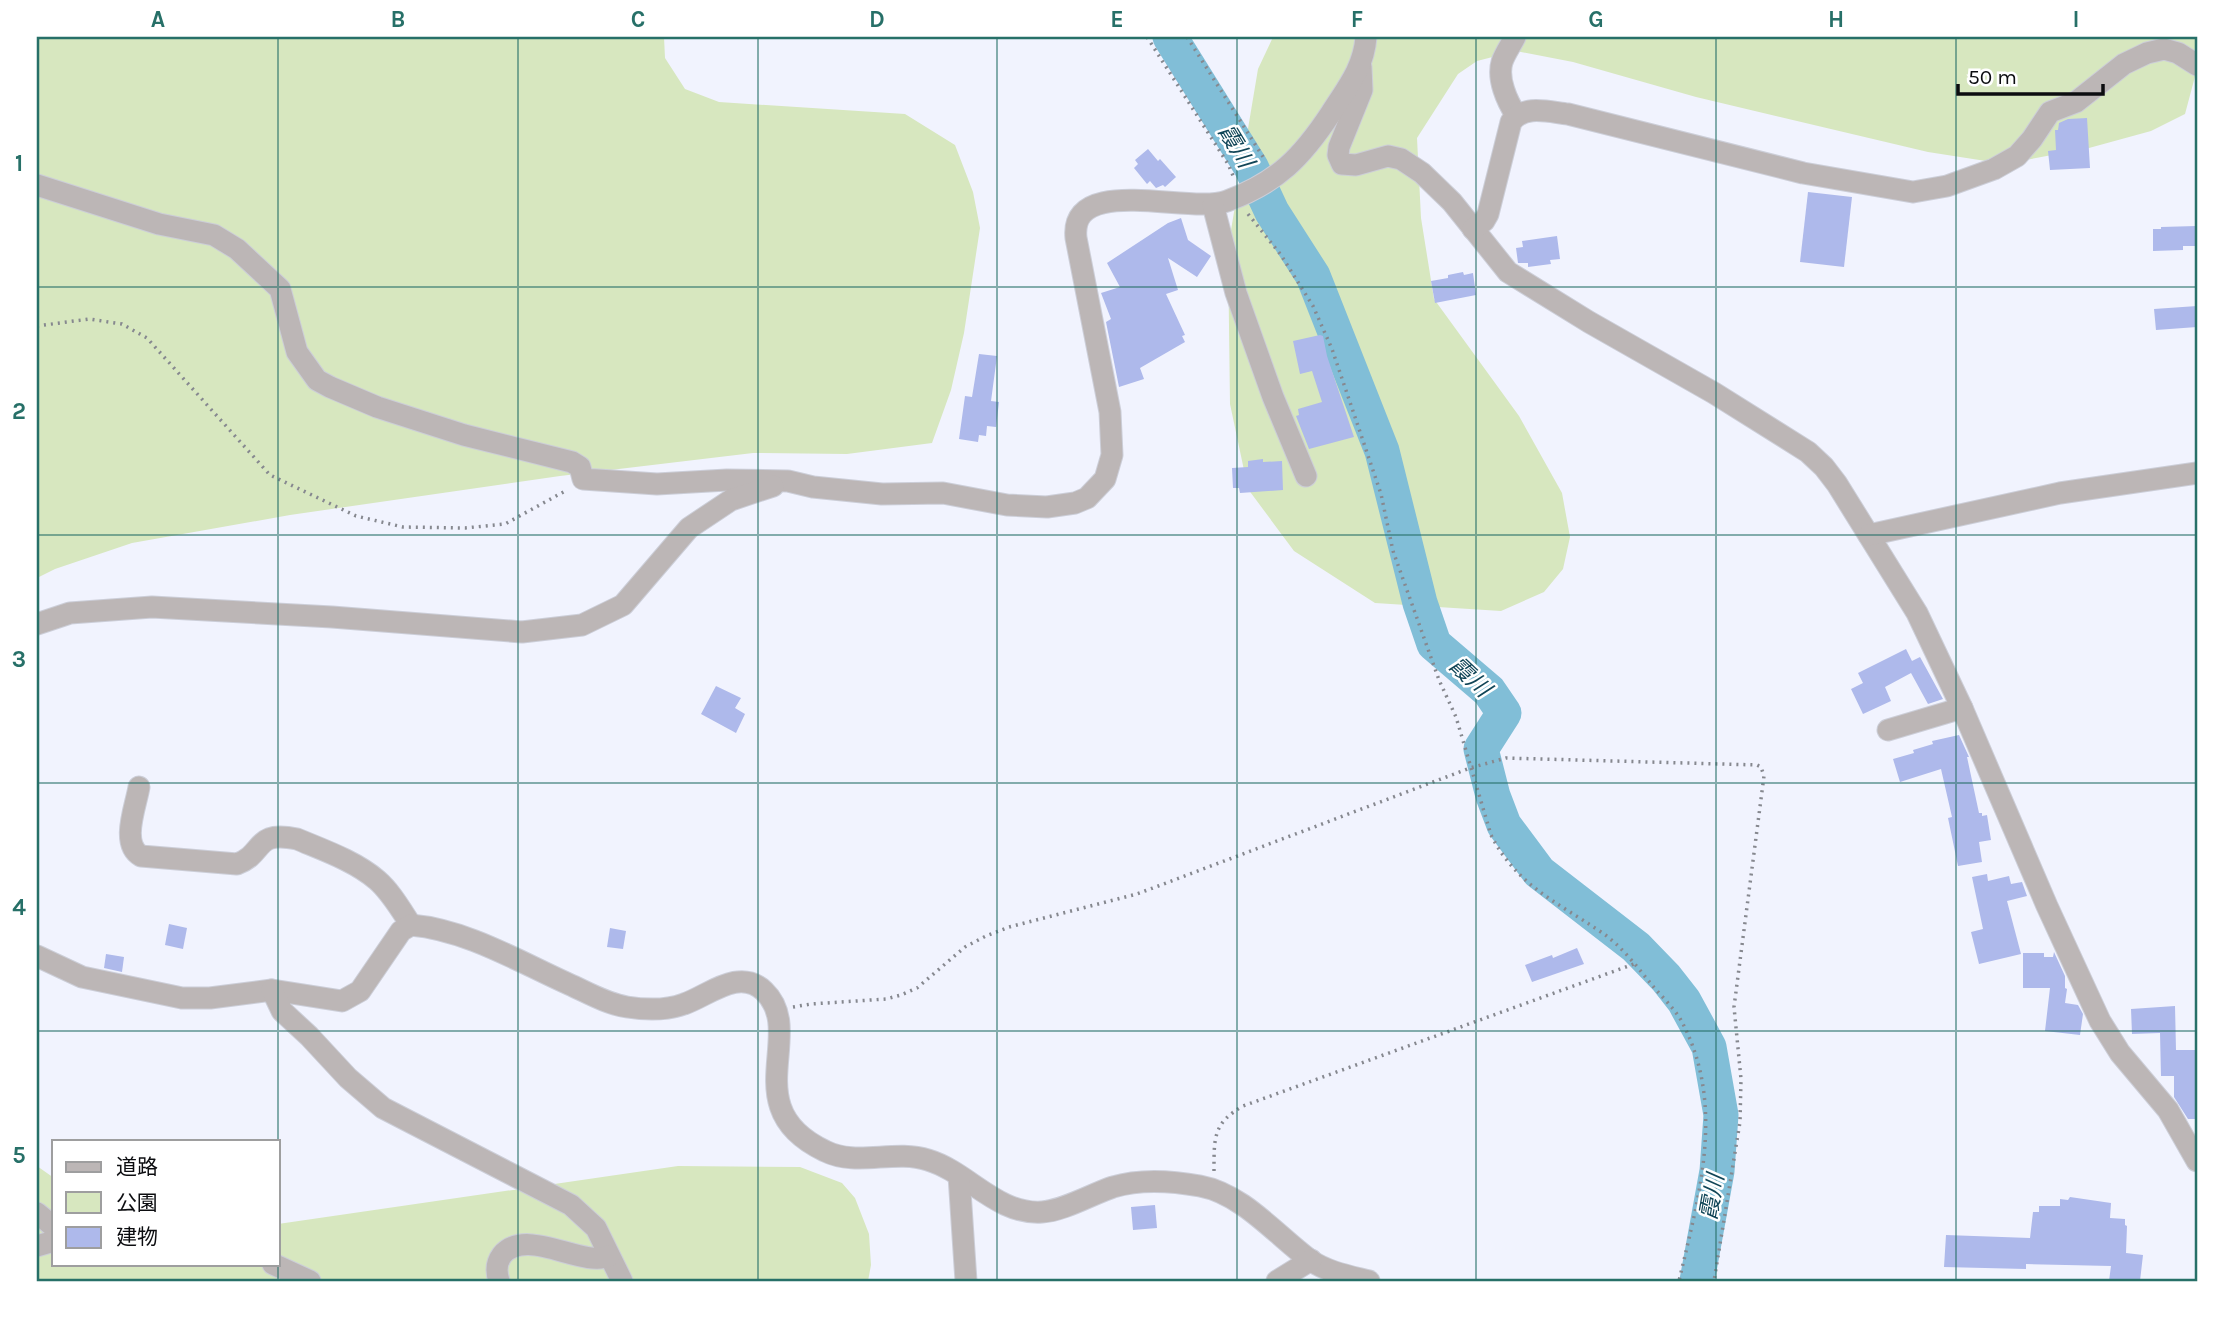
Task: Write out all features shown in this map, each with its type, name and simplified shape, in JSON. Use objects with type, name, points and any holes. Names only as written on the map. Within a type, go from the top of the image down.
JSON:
[{"type":"street","points":[[1366,37],[1361,67],[1362,90],[1339,147],[1338,155],[1342,164],[1356,164],[1388,156],[1401,159],[1422,173],[1452,202],[1508,272],[1714,393],[1808,452],[1837,484],[1917,613],[1962,708],[2047,906],[2100,1021],[2120,1054],[2168,1110],[2197,1161]]},
{"type":"street","points":[[1515,37],[1502,64],[1502,75],[1505,92],[1516,115]]},
{"type":"street","points":[[1473,229],[1484,221],[1488,214],[1511,122],[1522,111],[1539,110],[1568,114],[1803,173],[1913,192],[1947,186],[1994,169],[2017,156],[2050,111],[2076,102],[2124,64],[2147,53],[2181,45],[2197,65]]},
{"type":"street","points":[[37,185],[159,224],[214,235],[237,250],[280,289],[297,352],[317,380],[377,407],[464,435],[572,462],[580,467],[583,479],[657,484],[727,480],[788,481],[813,487],[881,494],[943,493],[1007,505],[1063,506],[1087,498],[1105,479],[1112,455],[1110,412],[1074,226],[1078,216],[1093,204],[1117,200],[1213,205],[1243,194],[1284,172],[1308,147],[1361,67]]},
{"type":"street","points":[[1213,205],[1236,293],[1273,397],[1306,476]]},
{"type":"street","points":[[1869,535],[2060,493],[2197,473]]},
{"type":"street","points":[[37,624],[70,613],[152,607],[332,617],[522,632],[582,625],[624,604],[689,528],[731,500],[788,481]]},
{"type":"street","points":[[1888,730],[1962,708]]},
{"type":"street","points":[[139,787],[130,842],[134,852],[141,856],[237,864],[251,857],[256,848],[267,839],[297,839],[377,880],[411,925]]},
{"type":"street","points":[[37,956],[82,977],[182,998],[210,998],[272,990],[342,1001],[352,997],[368,982],[401,931],[411,925],[454,932],[621,1006],[663,1009],[683,1005],[718,986],[733,982],[750,983],[762,988],[779,1014],[776,1083],[785,1118],[807,1142],[833,1155],[857,1158],[914,1157],[930,1160],[1009,1208],[1029,1212],[1045,1212],[1117,1186],[1142,1182],[1200,1186],[1214,1190],[1268,1224],[1327,1270],[1369,1281]]},
{"type":"street","points":[[272,990],[282,1011],[370,1098],[411,1123],[571,1205],[596,1228],[622,1281]]},
{"type":"street","points":[[959,1176],[966,1281]]},
{"type":"street","points":[[37,1213],[52,1225]]},
{"type":"street","points":[[499,1281],[497,1264],[500,1257],[508,1249],[515,1247],[544,1246],[596,1258],[609,1256]]},
{"type":"street","points":[[1277,1281],[1311,1260]]},
{"type":"street","points":[[277,1266],[310,1281]]},
{"type":"path","points":[[1147,37],[1228,164],[1243,194],[1244,208],[1281,255],[1313,306],[1332,349],[1381,494],[1393,551],[1439,680],[1456,716],[1491,835],[1500,853],[1514,871],[1546,897],[1603,933],[1634,964],[1681,1019],[1695,1049],[1702,1077],[1706,1151],[1698,1200],[1679,1281]]},
{"type":"path","points":[[1187,37],[1273,178]]},
{"type":"path","points":[[37,326],[89,319],[122,324],[148,338],[270,475],[356,516],[403,527],[466,528],[505,524],[559,496],[583,479]]},
{"type":"path","points":[[779,1014],[811,1004],[886,999],[901,995],[917,988],[965,947],[986,936],[1009,927],[1137,894],[1498,760],[1506,758],[1761,767],[1764,771],[1734,1007],[1741,1079],[1740,1122],[1714,1281]]},
{"type":"path","points":[[1214,1190],[1214,1155],[1219,1125],[1228,1114],[1243,1106],[1634,964]]},
{"type":"green space","points":[[37,37],[664,37],[665,58],[685,89],[719,102],[905,114],[955,145],[973,192],[980,228],[964,333],[951,390],[932,443],[847,454],[753,453],[560,476],[290,515],[132,543],[55,569],[37,578]]},
{"type":"green space","points":[[1273,37],[2197,37],[2197,69],[2185,114],[2151,131],[2089,148],[2005,164],[1928,152],[1696,97],[1573,62],[1516,51],[1477,61],[1458,74],[1417,138],[1421,218],[1434,299],[1519,416],[1562,493],[1570,537],[1563,569],[1544,592],[1501,611],[1375,603],[1294,551],[1248,489],[1230,404],[1228,248],[1258,69]]},
{"type":"green space","points":[[37,1166],[52,1177],[52,1266],[280,1266],[280,1224],[678,1166],[800,1167],[842,1183],[855,1198],[869,1234],[871,1265],[868,1281],[37,1281]]},
{"type":"building","points":[[2087,118],[2090,168],[2050,170],[2048,151],[2056,150],[2055,130],[2058,130],[2059,123],[2068,119]]},
{"type":"building","points":[[1148,149],[1176,177],[1165,187],[1163,185],[1156,188],[1150,181],[1147,184],[1134,168],[1138,164],[1135,160]]},
{"type":"building","points":[[1808,192],[1852,197],[1844,267],[1800,262]]},
{"type":"building","points":[[1181,218],[1188,240],[1211,256],[1197,277],[1168,258],[1178,290],[1166,294],[1185,335],[1182,336],[1185,342],[1140,368],[1144,379],[1119,387],[1106,322],[1111,319],[1101,293],[1120,287],[1107,263],[1168,223]]},
{"type":"building","points":[[2196,226],[2196,246],[2183,246],[2183,250],[2153,251],[2153,229]]},
{"type":"building","points":[[1557,236],[1560,259],[1550,260],[1551,264],[1528,267],[1528,263],[1518,263],[1516,248],[1523,247],[1522,241]]},
{"type":"building","points":[[1463,272],[1464,275],[1473,273],[1476,295],[1435,303],[1431,281]]},
{"type":"building","points":[[2197,306],[2197,327],[2156,330],[2154,309]]},
{"type":"building","points":[[1323,336],[1354,437],[1309,449],[1296,416],[1299,415],[1298,409],[1322,402],[1312,371],[1300,374],[1293,341]]},
{"type":"building","points":[[979,354],[997,356],[991,401],[999,402],[996,427],[987,426],[986,436],[979,435],[978,442],[959,439],[965,396],[972,397]]},
{"type":"building","points":[[1263,459],[1263,462],[1282,461],[1283,490],[1240,493],[1239,488],[1233,488],[1232,468],[1248,467],[1248,461]]},
{"type":"building","points":[[1906,649],[1912,661],[1920,657],[1943,699],[1928,704],[1911,673],[1885,687],[1891,701],[1863,714],[1851,689],[1863,683],[1858,673]]},
{"type":"building","points":[[716,686],[741,698],[735,708],[745,714],[736,733],[701,714]]},
{"type":"building","points":[[1959,735],[1969,757],[1979,813],[1982,813],[1982,816],[1987,815],[1991,840],[1979,842],[1982,862],[1958,866],[1948,818],[1952,817],[1941,769],[1900,782],[1893,759],[1914,753],[1913,750],[1933,744],[1932,741]]},
{"type":"building","points":[[1987,874],[1988,881],[2009,876],[2011,884],[2022,882],[2027,896],[2007,901],[2021,954],[1979,964],[1971,932],[1983,929],[1972,877]]},
{"type":"building","points":[[169,924],[187,928],[183,949],[165,945]]},
{"type":"building","points":[[610,928],[626,931],[623,949],[607,947]]},
{"type":"building","points":[[1577,948],[1584,964],[1532,982],[1525,965]]},
{"type":"building","points":[[2054,952],[2065,976],[2065,1003],[2078,1005],[2083,1014],[2080,1035],[2045,1031],[2050,988],[2023,988],[2023,953],[2044,953],[2044,957],[2053,957]]},
{"type":"building","points":[[106,954],[124,957],[122,972],[104,968]]},
{"type":"building","points":[[2175,1006],[2176,1050],[2197,1050],[2197,1119],[2188,1119],[2174,1097],[2174,1076],[2161,1076],[2160,1033],[2132,1034],[2131,1009]]},
{"type":"building","points":[[2070,1197],[2111,1203],[2110,1218],[2125,1219],[2126,1253],[2143,1255],[2140,1281],[2109,1281],[2111,1266],[2026,1264],[2026,1269],[1944,1267],[1946,1235],[2030,1238],[2033,1212],[2039,1212],[2039,1206],[2060,1206],[2060,1199],[2068,1200]]},
{"type":"building","points":[[1155,1205],[1157,1228],[1133,1230],[1131,1207]]},
{"type":"waterway","name":"霞川","points":[[1170,37],[1251,167],[1272,212],[1313,276],[1382,451],[1420,603],[1434,644],[1489,691],[1504,713],[1481,749],[1493,796],[1504,825],[1539,872],[1636,947],[1666,978],[1684,1001],[1709,1047],[1721,1115],[1717,1171],[1697,1281]]}]
